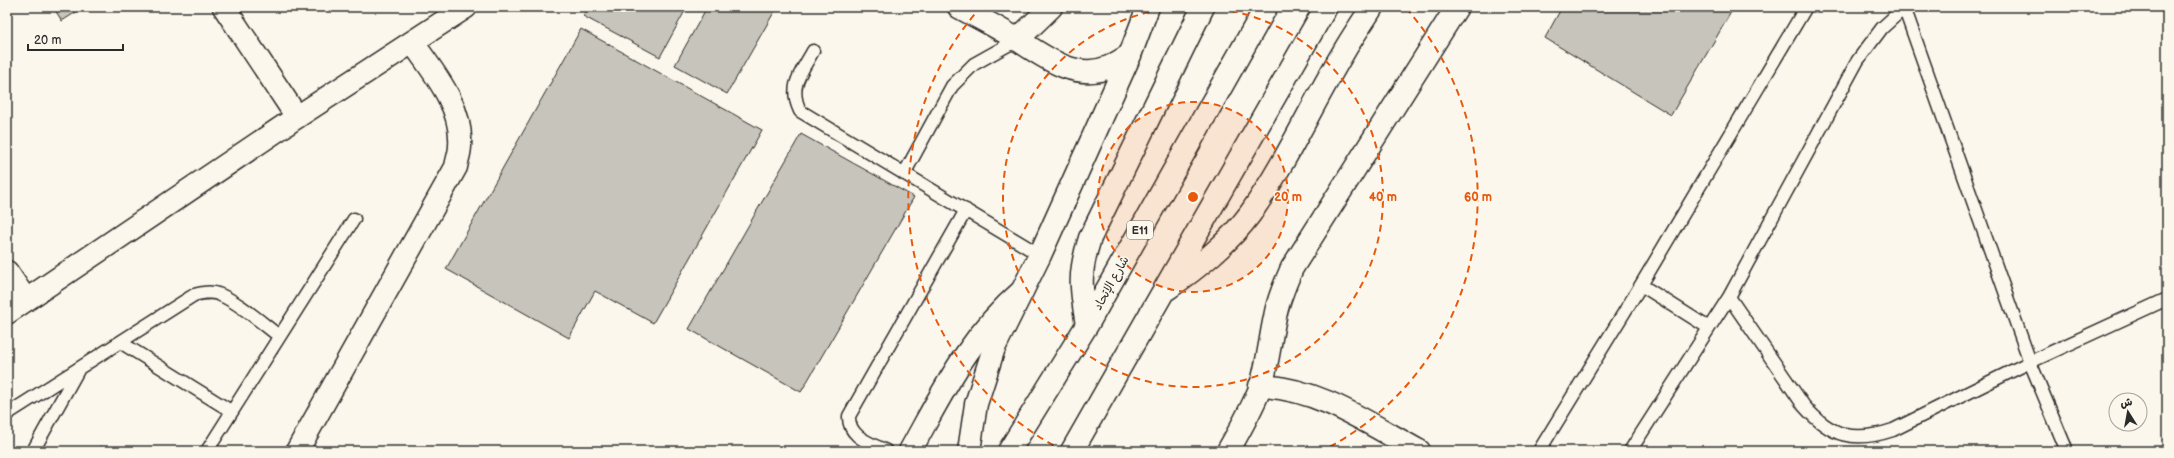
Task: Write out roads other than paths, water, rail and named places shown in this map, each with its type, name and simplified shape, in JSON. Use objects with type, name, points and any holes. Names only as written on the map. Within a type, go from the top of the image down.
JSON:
[{"type":"main road","points":[[224,7],[297,117]]},
{"type":"main road","points":[[7,313],[297,117],[413,43],[466,7]]},
{"type":"main road","points":[[959,7],[1017,40],[1047,60],[1063,66],[1081,70],[1108,68],[1130,54]]},
{"type":"main road","points":[[1017,40],[1051,7]]},
{"type":"main road","points":[[968,451],[976,404],[983,375],[994,348],[1040,255],[1130,54],[1148,7]]},
{"type":"main road","points":[[1087,325],[1081,278],[1083,261],[1090,238],[1203,7]]},
{"type":"main road","name":"شارع الإتحاد","points":[[1010,451],[1087,325],[1266,7]]},
{"type":"main road","points":[[1072,451],[1161,293],[1326,7]]},
{"type":"main road","points":[[1161,293],[1198,268],[1229,238],[1250,214],[1372,7]]},
{"type":"main road","points":[[1228,451],[1248,417],[1260,386],[1267,363],[1275,316],[1281,294],[1292,268],[1457,7]]},
{"type":"main road","points":[[297,451],[456,167],[460,146],[458,123],[451,102],[441,83],[413,43]]},
{"type":"main road","points":[[7,272],[26,300]]},
{"type":"main road","points":[[910,451],[972,344],[987,325],[1023,290]]},
{"type":"main road","points":[[1260,386],[1277,386],[1310,394],[1339,407],[1419,451]]},
{"type":"lane","points":[[1538,451],[1641,285],[1806,7]]},
{"type":"lane","points":[[1630,451],[1730,297],[1858,60],[1882,28],[1904,7],[2030,362],[2066,451]]},
{"type":"lane","points":[[904,174],[952,86],[974,64],[1017,40]]},
{"type":"lane","points":[[813,51],[794,88],[794,100],[800,111],[1040,255]]},
{"type":"lane","points":[[886,451],[852,432],[849,424],[849,416],[966,210]]},
{"type":"lane","points":[[207,451],[354,219]]},
{"type":"lane","points":[[1641,285],[1709,328]]},
{"type":"lane","points":[[7,414],[183,300],[194,295],[205,292],[217,293],[228,299],[279,336]]},
{"type":"lane","points":[[1730,297],[1804,406],[1818,421],[1834,432],[1853,438],[1874,437],[1893,430],[2030,362],[2167,299]]},
{"type":"lane","points":[[120,342],[231,411]]},
{"type":"lane","points":[[33,451],[78,369]]}]
